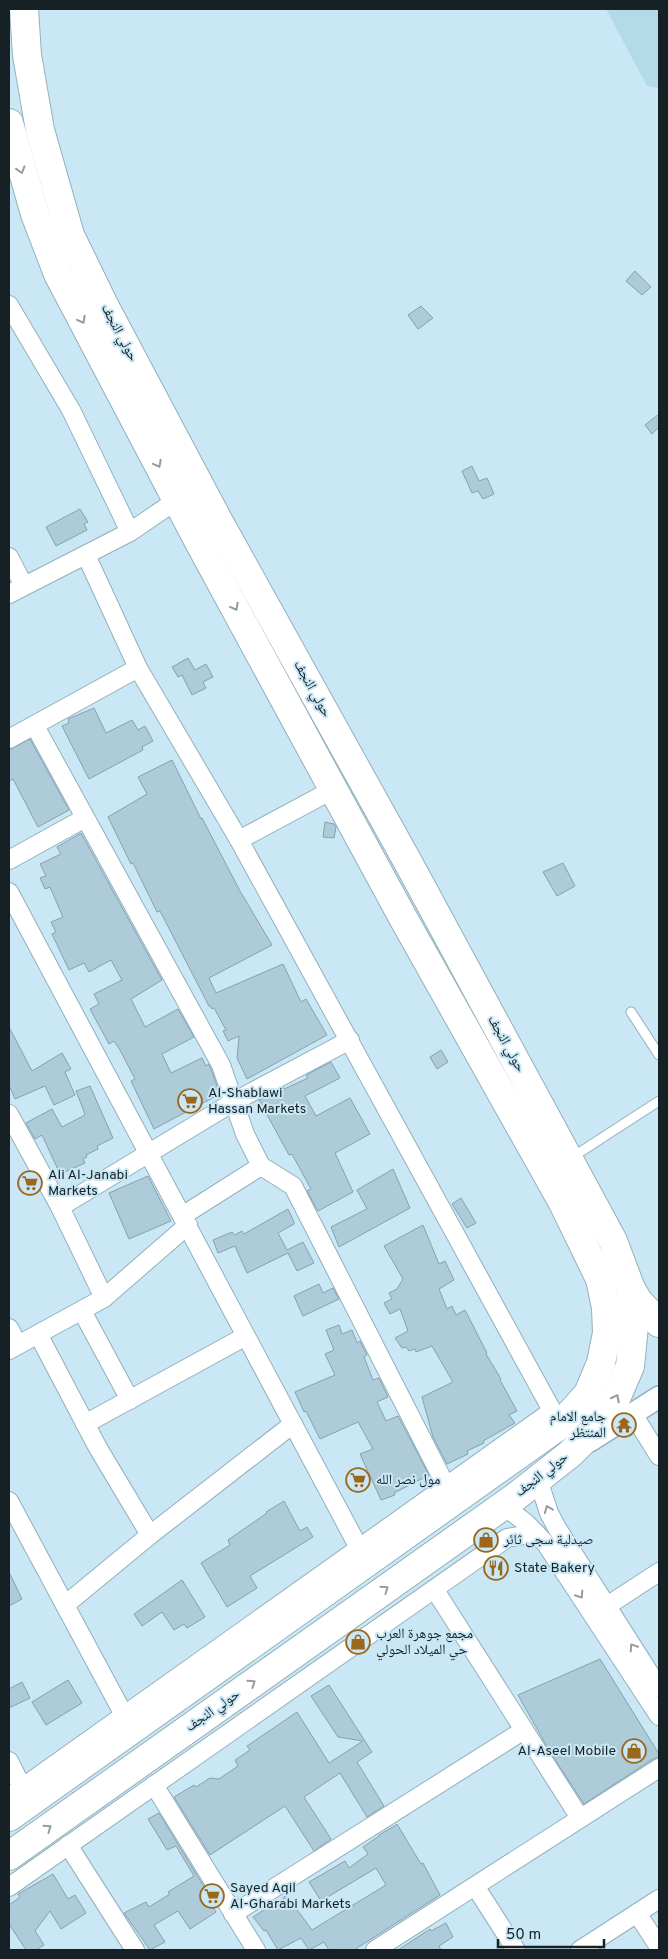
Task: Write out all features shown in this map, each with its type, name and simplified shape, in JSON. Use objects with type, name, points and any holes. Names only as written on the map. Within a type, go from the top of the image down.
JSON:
[{"type":"main road","name":"حولي النجف","points":[[9,1856],[503,1506],[570,1454],[594,1430],[615,1401],[630,1366],[634,1326],[631,1289],[613,1241],[409,864],[218,520],[104,305],[70,235],[40,130],[27,55],[24,9]]},
{"type":"main road","name":"حولي النجف","points":[[9,122],[35,214],[58,274],[177,500],[402,916],[563,1203],[600,1279],[606,1308],[607,1333],[601,1363],[588,1394],[18,1801]]},
{"type":"main road","points":[[382,879],[394,881],[400,879],[408,870],[409,864]]},
{"type":"main road","points":[[402,916],[408,902],[418,899],[428,901]]},
{"type":"main road","points":[[631,1289],[659,1323]]},
{"type":"street","points":[[9,305],[71,410],[130,532]]},
{"type":"street","points":[[9,557],[17,590],[130,532],[177,500]]},
{"type":"street","points":[[9,1761],[18,1801],[124,1715],[196,1674],[359,1548],[446,1486],[556,1418],[239,840],[138,668],[86,554]]},
{"type":"street","points":[[9,739],[138,668]]},
{"type":"street","points":[[35,726],[221,1065],[245,1134],[261,1166],[294,1186],[446,1486]]},
{"type":"street","points":[[239,840],[334,788]]},
{"type":"street","points":[[9,860],[84,818]]},
{"type":"street","points":[[9,892],[359,1548]]},
{"type":"street","points":[[60,1207],[149,1155],[235,1101],[350,1040]]},
{"type":"street","points":[[9,1114],[60,1207],[104,1298]]},
{"type":"street","points":[[9,1328],[13,1348],[104,1298],[185,1221],[261,1166]]},
{"type":"street","points":[[82,1311],[130,1400]]},
{"type":"street","points":[[38,1334],[86,1424],[150,1535]]},
{"type":"street","points":[[86,1424],[246,1336]]},
{"type":"street","points":[[570,1454],[659,1396]]},
{"type":"street","points":[[633,1414],[659,1456]]},
{"type":"street","points":[[65,1605],[150,1535],[292,1424]]},
{"type":"street","points":[[538,1479],[549,1513],[557,1528],[659,1688]]},
{"type":"street","points":[[9,1501],[124,1715]]},
{"type":"street","points":[[503,1506],[536,1533],[554,1556],[659,1716]]},
{"type":"street","points":[[9,1887],[507,1538],[536,1533]]},
{"type":"street","points":[[607,1606],[659,1572]]},
{"type":"street","points":[[435,1590],[580,1818]]},
{"type":"street","points":[[233,1914],[524,1730]]},
{"type":"street","points":[[375,1950],[659,1768]]},
{"type":"street","points":[[154,1785],[256,1950]]},
{"type":"street","points":[[68,1845],[135,1950]]},
{"type":"street","points":[[475,1886],[516,1950]]},
{"type":"street","points":[[580,1950],[659,1899]]},
{"type":"street","points":[[637,1913],[659,1947]]},
{"type":"lane","points":[[632,1012],[659,1055]]},
{"type":"lane","points":[[568,1159],[659,1101]]},
{"type":"shaded area","points":[[606,9],[659,9],[659,88],[647,86]]},
{"type":"building","points":[[635,271],[651,287],[642,295],[626,281]]},
{"type":"building","points":[[421,306],[433,318],[418,329],[408,315]]},
{"type":"building","points":[[659,414],[659,427],[652,434],[645,425]]},
{"type":"building","points":[[472,466],[479,481],[487,478],[494,494],[483,499],[478,491],[472,493],[462,471]]},
{"type":"building","points":[[80,509],[88,522],[84,524],[87,530],[56,546],[46,527]]},
{"type":"building","points":[[188,658],[195,670],[206,664],[213,677],[203,682],[206,688],[192,695],[182,675],[178,677],[172,667]]},
{"type":"building","points":[[94,708],[106,733],[132,720],[138,730],[145,726],[153,741],[142,747],[143,750],[89,779],[62,726],[69,723],[68,719]]},
{"type":"building","points":[[30,739],[69,810],[38,827],[13,779],[9,781],[9,750]]},
{"type":"building","points":[[172,760],[201,819],[272,945],[209,978],[216,993],[283,964],[301,1002],[306,999],[327,1035],[247,1079],[237,1058],[239,1036],[228,1041],[223,1031],[226,1030],[214,1008],[212,1009],[209,1006],[160,911],[157,912],[133,863],[131,864],[108,817],[147,794],[138,777]]},
{"type":"building","points":[[325,822],[334,824],[336,827],[334,838],[323,837]]},
{"type":"building","points":[[81,833],[162,980],[131,999],[145,1027],[178,1009],[194,1037],[162,1054],[171,1073],[202,1058],[206,1066],[209,1064],[220,1094],[154,1129],[131,1081],[135,1079],[120,1050],[114,1041],[109,1044],[90,1009],[99,1004],[94,994],[122,980],[111,960],[89,972],[84,963],[69,970],[52,934],[56,932],[51,922],[63,917],[50,887],[45,889],[40,878],[46,876],[40,864],[61,854],[57,847]]},
{"type":"building","points":[[563,863],[575,886],[557,896],[543,872]]},
{"type":"building","points":[[9,1027],[32,1071],[62,1053],[71,1069],[65,1072],[75,1095],[54,1105],[45,1086],[15,1099],[9,1085]]},
{"type":"building","points":[[441,1050],[448,1062],[437,1069],[430,1057]]},
{"type":"building","points":[[331,1062],[340,1078],[305,1096],[316,1116],[350,1098],[370,1134],[335,1153],[353,1192],[318,1211],[307,1191],[311,1189],[292,1154],[289,1155],[259,1100],[283,1087],[284,1089],[308,1078],[306,1075]]},
{"type":"building","points":[[90,1086],[113,1138],[97,1146],[98,1149],[86,1155],[87,1157],[83,1159],[85,1163],[60,1174],[42,1135],[35,1139],[26,1123],[52,1109],[62,1127],[83,1116],[85,1114],[76,1091]]},
{"type":"building","points":[[393,1169],[410,1208],[339,1247],[331,1227],[367,1209],[357,1190]]},
{"type":"building","points":[[148,1176],[171,1221],[129,1239],[109,1193]]},
{"type":"building","points":[[461,1198],[476,1223],[467,1228],[452,1204]]},
{"type":"building","points":[[288,1209],[294,1224],[278,1233],[287,1250],[303,1242],[314,1263],[297,1271],[288,1253],[247,1273],[235,1246],[218,1253],[213,1240],[232,1232],[235,1235],[242,1231],[244,1234]]},
{"type":"building","points":[[423,1225],[439,1264],[445,1261],[454,1280],[439,1289],[447,1309],[452,1306],[456,1315],[465,1310],[517,1411],[509,1415],[515,1423],[483,1441],[484,1443],[467,1451],[468,1454],[447,1464],[433,1437],[422,1397],[453,1382],[432,1346],[416,1352],[415,1349],[409,1351],[406,1347],[402,1348],[395,1338],[408,1331],[400,1309],[390,1314],[384,1303],[392,1299],[389,1293],[397,1289],[403,1279],[384,1246]]},
{"type":"building","points":[[319,1284],[323,1293],[333,1288],[339,1299],[303,1316],[294,1296]]},
{"type":"building","points":[[339,1325],[342,1334],[352,1330],[357,1343],[360,1341],[367,1355],[364,1357],[373,1380],[379,1378],[388,1397],[377,1402],[386,1421],[398,1416],[429,1475],[394,1493],[395,1495],[381,1500],[360,1454],[373,1449],[358,1422],[320,1439],[295,1392],[335,1375],[325,1354],[334,1350],[326,1330]]},
{"type":"building","points":[[284,1501],[300,1531],[307,1527],[313,1537],[250,1576],[257,1588],[227,1607],[201,1563],[230,1545],[228,1540]]},
{"type":"building","points":[[9,1572],[22,1599],[9,1606]]},
{"type":"building","points":[[182,1580],[205,1617],[187,1628],[184,1624],[174,1630],[162,1612],[142,1626],[134,1614]]},
{"type":"building","points":[[600,1659],[659,1754],[659,1757],[584,1804],[550,1752],[518,1695]]},
{"type":"building","points":[[68,1680],[82,1703],[46,1725],[32,1702]]},
{"type":"building","points":[[22,1682],[30,1698],[9,1708],[9,1689]]},
{"type":"building","points":[[329,1685],[372,1752],[357,1762],[384,1806],[367,1817],[340,1773],[304,1797],[331,1839],[314,1851],[285,1806],[210,1855],[174,1797],[210,1778],[219,1779],[238,1766],[235,1760],[250,1750],[247,1746],[297,1712],[329,1763],[363,1741],[338,1737],[311,1696]]},
{"type":"building","points":[[159,1813],[209,1895],[206,1896],[204,1893],[216,1912],[190,1929],[178,1911],[154,1925],[165,1942],[150,1950],[124,1913],[146,1902],[149,1907],[170,1894],[168,1892],[194,1876],[176,1846],[167,1850],[148,1819]]},
{"type":"building","points":[[397,1824],[421,1864],[423,1863],[440,1895],[354,1950],[329,1950],[324,1942],[309,1950],[301,1938],[278,1950],[266,1930],[264,1931],[253,1917],[281,1901],[285,1896],[297,1906],[295,1907],[312,1930],[386,1885],[376,1868],[321,1901],[309,1882],[345,1861],[349,1868],[368,1854],[363,1847]]},
{"type":"building","points":[[53,1874],[68,1899],[75,1895],[86,1913],[61,1929],[50,1911],[35,1931],[44,1945],[36,1950],[26,1950],[9,1924],[9,1905],[20,1897],[18,1894]]},
{"type":"building","points":[[446,1923],[453,1937],[439,1946],[441,1950],[398,1950],[430,1929],[431,1931]]},
{"type":"place","name":"Al-Shablawi Hassan Markets","points":[[190,1101]]},
{"type":"place","name":"Ali Al-Janabi Markets","points":[[30,1183]]},
{"type":"place","name":"جامع الامام المنتظر","points":[[624,1425]]},
{"type":"place","name":"مول نصر الله","points":[[358,1480]]},
{"type":"place","name":"صيدلية سجى ثائر","points":[[486,1540]]},
{"type":"place","name":"State Bakery","points":[[496,1568]]},
{"type":"place","name":"مجمع جوهرة العرب حي الميلاد الحولي","points":[[358,1642]]},
{"type":"place","name":"Al-Aseel Mobile","points":[[634,1751]]},
{"type":"place","name":"Sayed Aqil Al-Gharabi Markets","points":[[212,1896]]}]
